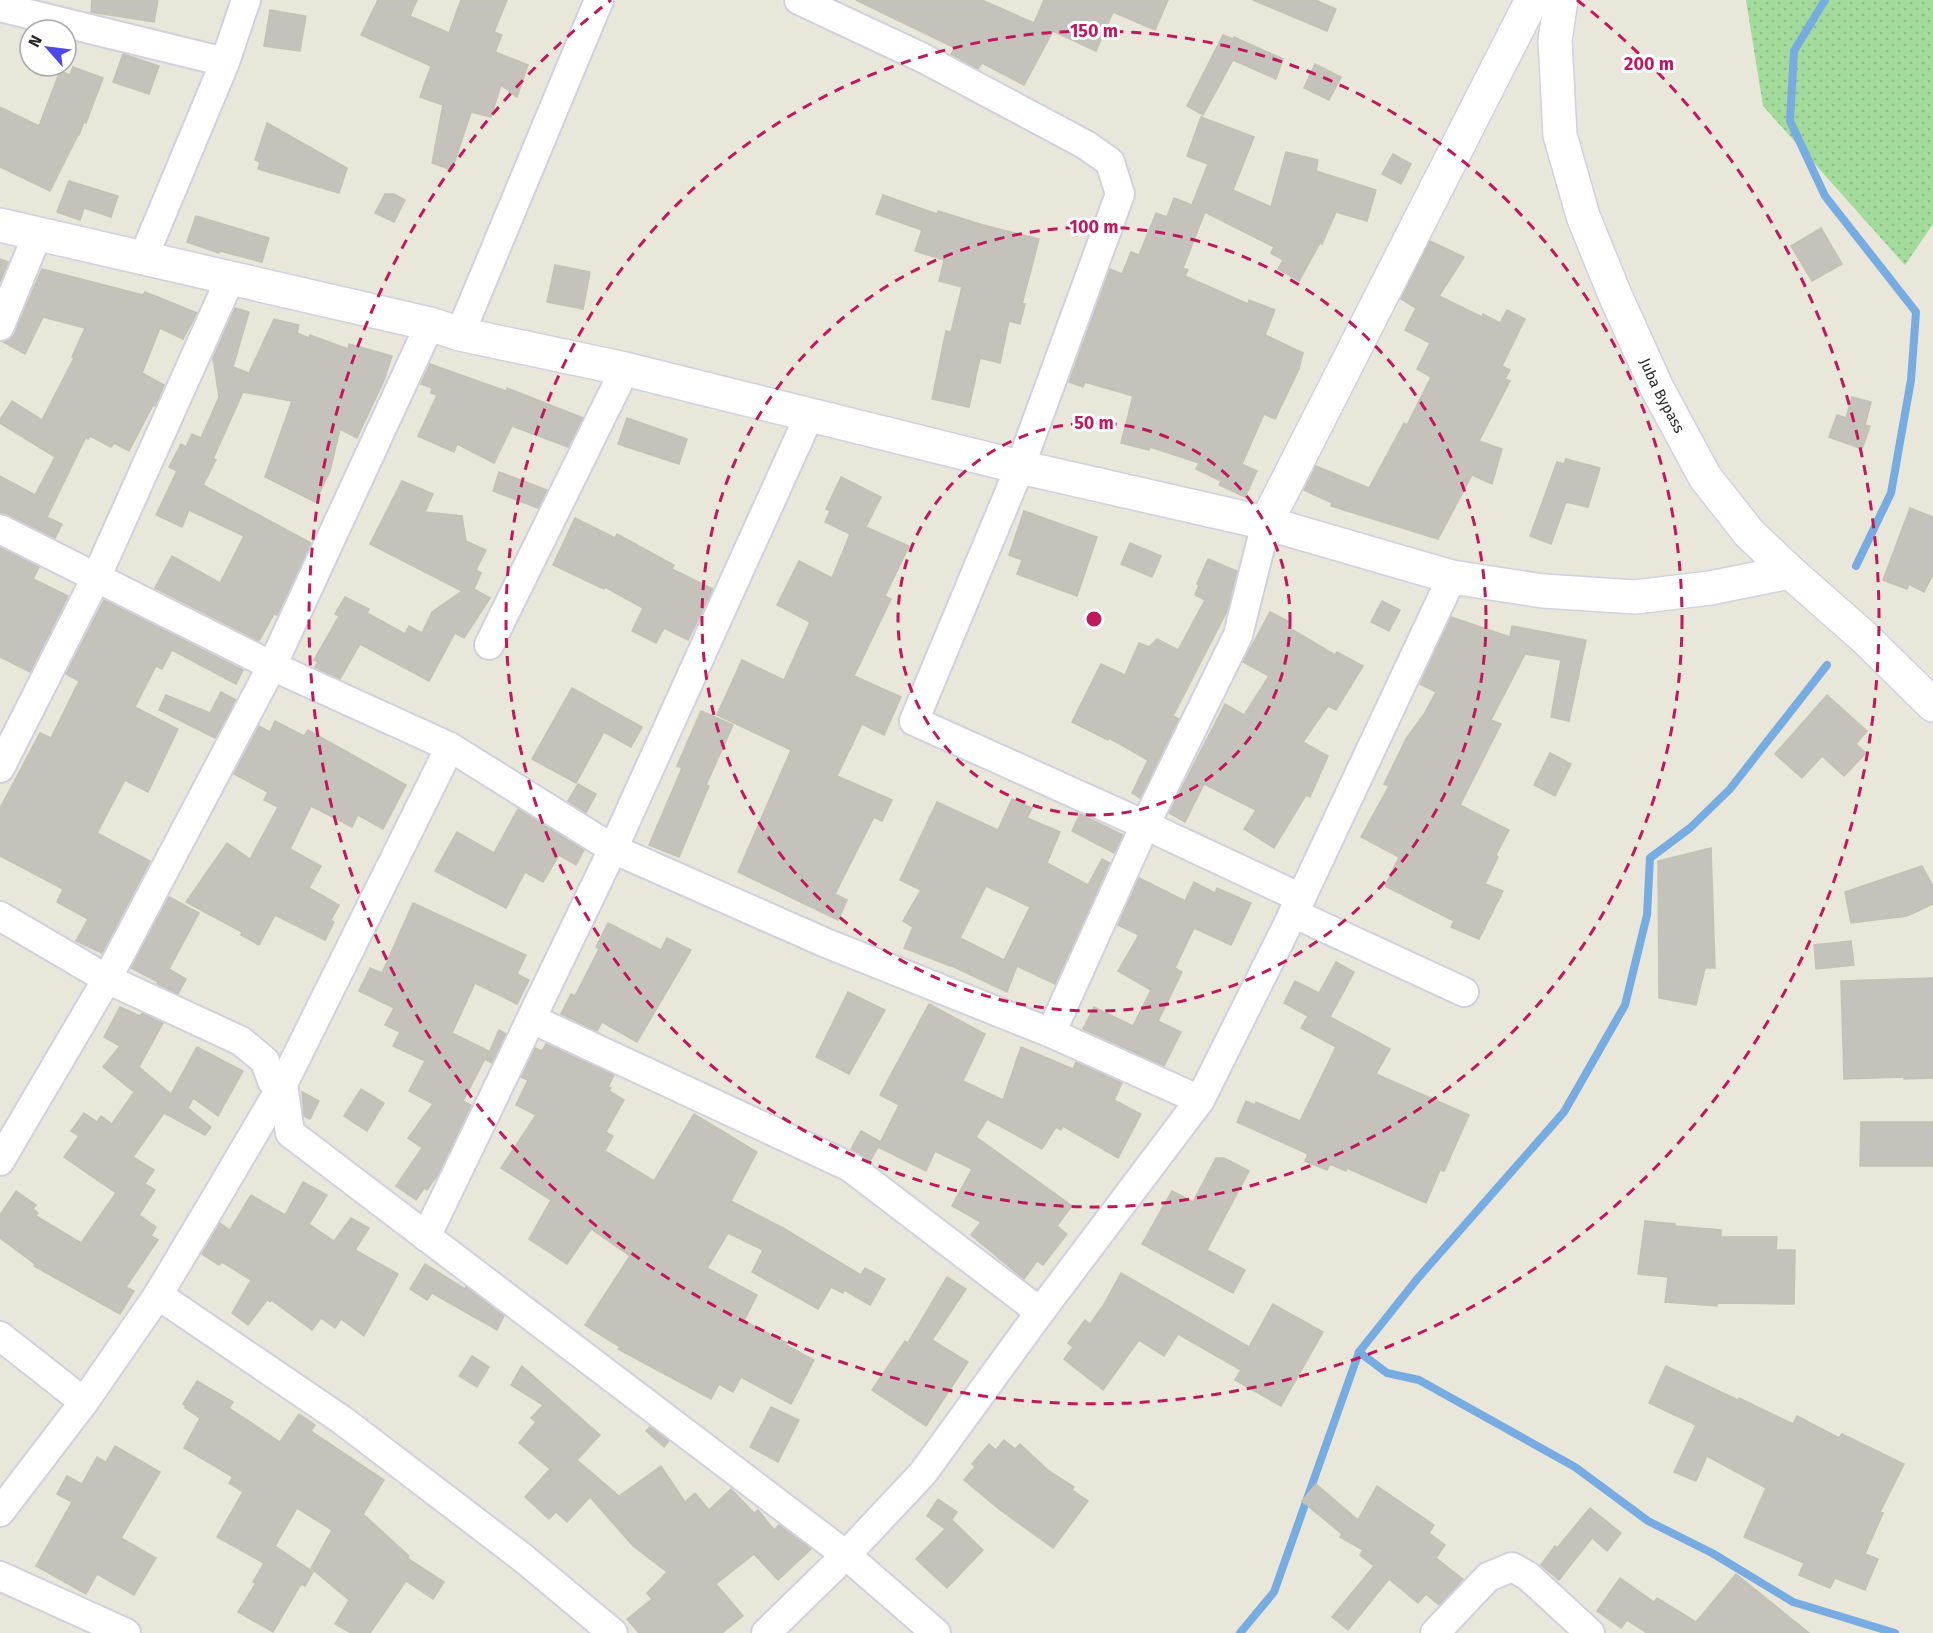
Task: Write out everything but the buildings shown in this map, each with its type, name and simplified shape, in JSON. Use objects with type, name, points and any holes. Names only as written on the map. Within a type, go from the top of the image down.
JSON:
[{"type":"street","points":[[144,256],[225,62],[246,0]]},
{"type":"street","points":[[0,1161],[106,980],[272,666],[445,329],[599,0]]},
{"type":"street","points":[[799,0],[923,58],[1086,146],[1110,162],[1120,194],[1020,467],[914,721],[1146,825],[1464,992]]},
{"type":"street","points":[[1051,1033],[1146,825],[1238,635],[1266,522],[1532,0]]},
{"type":"street","name":"Juba Bypass","points":[[1561,0],[1555,40],[1560,135],[1583,216],[1657,388],[1705,477],[1749,533],[1865,638],[1933,705]]},
{"type":"street","points":[[0,7],[225,62]]},
{"type":"street","points":[[0,225],[144,256],[230,279],[625,369],[1020,467],[1266,522],[1452,577],[1543,591],[1635,597],[1710,588],[1790,572]]},
{"type":"street","points":[[0,326],[38,233]]},
{"type":"street","points":[[0,768],[96,578],[230,279]]},
{"type":"street","points":[[489,645],[625,369]]},
{"type":"street","points":[[426,1237],[613,849],[810,414]]},
{"type":"street","points":[[0,529],[272,666],[450,747],[613,849],[826,943],[1051,1033],[1200,1100]]},
{"type":"street","points":[[766,1633],[846,1555],[923,1473],[1040,1312],[1200,1100],[1297,906],[1452,577]]},
{"type":"street","points":[[0,1512],[84,1402],[158,1295],[277,1094],[450,747]]},
{"type":"street","points":[[0,916],[106,980],[241,1041],[265,1061],[290,1133],[846,1555]]},
{"type":"street","points":[[532,1019],[850,1167],[1040,1312]]},
{"type":"street","points":[[277,1094],[400,1203],[554,1324],[685,1422],[936,1633]]},
{"type":"street","points":[[158,1295],[342,1420],[523,1558],[613,1633]]},
{"type":"street","points":[[0,1336],[84,1402]]},
{"type":"street","points":[[1435,1633],[1488,1577],[1512,1567],[1528,1576],[1590,1633]]},
{"type":"street","points":[[0,1576],[126,1633]]},
{"type":"green space","points":[[1746,0],[1933,0],[1933,224],[1905,265],[1763,106]]},
{"type":"waterway","points":[[1825,0],[1794,51],[1790,121],[1825,196],[1916,312],[1911,380],[1891,493],[1856,566]]},
{"type":"waterway","points":[[1240,1633],[1274,1592],[1359,1352],[1418,1278],[1564,1112],[1625,1005],[1647,915],[1650,858],[1690,828],[1730,789],[1827,665]]},
{"type":"waterway","points":[[1359,1352],[1387,1373],[1419,1380],[1575,1467],[1648,1521],[1712,1553],[1793,1602],[1895,1633]]}]
